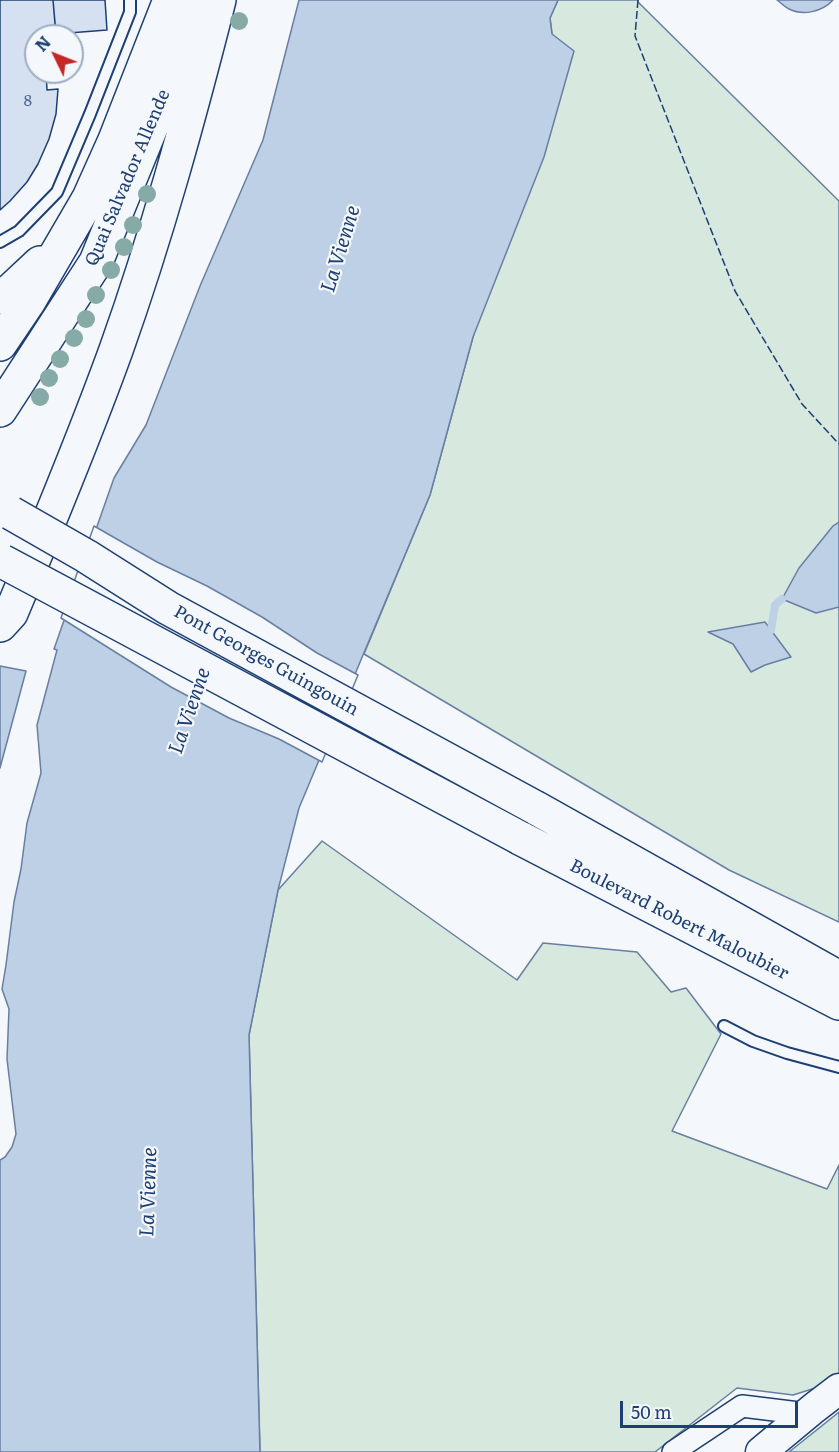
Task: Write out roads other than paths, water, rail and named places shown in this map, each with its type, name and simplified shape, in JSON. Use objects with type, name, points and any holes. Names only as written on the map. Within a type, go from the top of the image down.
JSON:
[{"type":"main road","name":"Quai Salvador Allende","points":[[0,344],[29,301],[89,198],[115,140],[170,0]]},
{"type":"main road","name":"Quai Salvador Allende","points":[[0,410],[96,262],[203,0]]},
{"type":"main road","points":[[0,625],[16,602],[67,480],[116,349],[160,218],[219,0]]},
{"type":"main road","points":[[0,297],[11,290],[66,239]]},
{"type":"main road","name":"Pont Georges Guingouin","points":[[2,540],[86,556],[168,608],[536,808]]},
{"type":"main road","name":"Pont Georges Guingouin","points":[[2,540],[520,838]]},
{"type":"main road","name":"Boulevard Robert Maloubier","points":[[536,808],[839,978]]},
{"type":"main road","name":"Boulevard Robert Maloubier","points":[[520,838],[839,1003]]},
{"type":"main road","points":[[761,1452],[839,1389]]},
{"type":"street","points":[[673,1452],[742,1406],[807,1414]]},
{"type":"lane","points":[[0,242],[19,231],[57,192],[130,12],[130,0]]},
{"type":"lane","points":[[724,1026],[753,1041],[786,1053],[839,1067]]},
{"type":"water","name":"La Vienne","points":[[299,0],[558,0],[550,18],[552,34],[574,51],[544,157],[473,337],[430,495],[299,808],[278,890],[249,1035],[260,1452],[0,1452],[0,1160],[12,1147],[16,1134],[7,1059],[9,1009],[2,989],[27,823],[41,773],[37,725],[57,650],[54,649],[114,478],[146,425],[200,286],[263,140]]},
{"type":"water","points":[[777,0],[833,0],[818,10],[800,12],[789,9]]},
{"type":"water","points":[[839,522],[839,607],[816,613],[782,599],[799,568],[833,526]]},
{"type":"water","points":[[765,622],[791,657],[751,672],[733,644],[708,632]]},
{"type":"water","points":[[0,666],[26,671],[0,768]]},
{"type":"waterway","points":[[771,630],[775,605],[782,599]]}]
